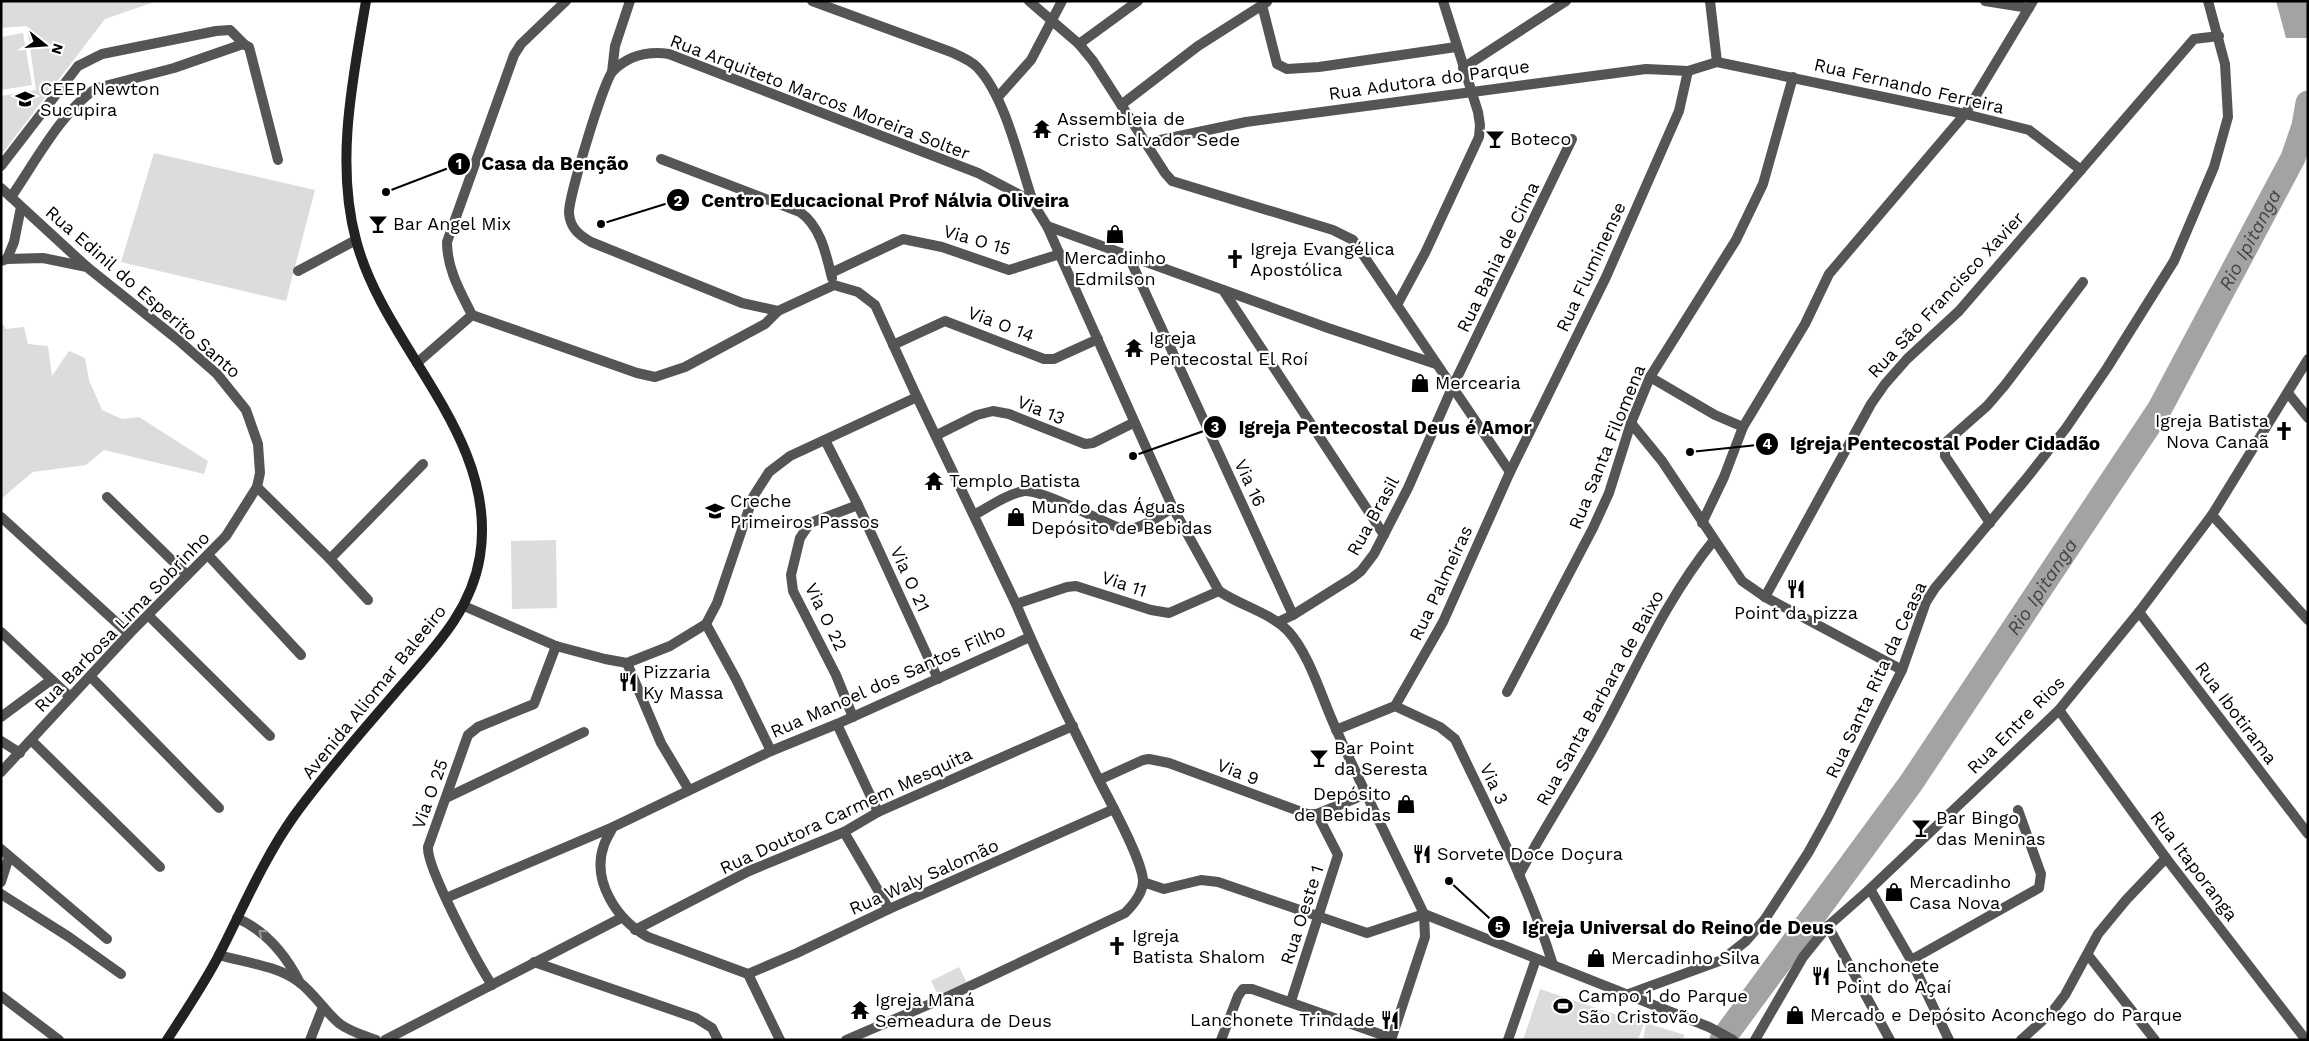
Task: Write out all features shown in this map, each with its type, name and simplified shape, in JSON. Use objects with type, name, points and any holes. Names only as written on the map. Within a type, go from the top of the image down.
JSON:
[{"type":"main road","name":"Avenida Aliomar Baleeiro","points":[[167,1040],[203,985],[237,918],[294,816],[450,629],[464,606],[474,582],[480,556],[482,524],[478,497],[460,440],[383,307],[366,272],[349,208],[346,175],[348,123],[366,1]]},
{"type":"street","points":[[566,1],[531,33],[514,55],[447,242],[447,257],[452,277],[472,315],[637,373],[655,377],[685,367],[765,324],[778,311],[834,285],[858,292],[875,305],[1030,637]]},
{"type":"street","points":[[630,1],[615,46],[612,72],[589,135],[570,201],[569,214],[577,233],[590,242],[742,303],[778,311]]},
{"type":"street","name":"Rua Arquiteto Marcos Moreira Solter","points":[[812,1],[971,61],[998,97],[1034,205],[1047,226],[1060,254],[1133,423],[1173,508],[1220,591],[1231,599],[1278,622],[1289,632],[1302,651],[1336,730],[1424,914]]},
{"type":"street","points":[[1029,1],[1079,44],[1093,61],[1164,174],[1175,182],[1333,230],[1346,236],[1360,248],[1510,472]]},
{"type":"street","points":[[998,97],[1031,60],[1062,1]]},
{"type":"street","points":[[1079,44],[1138,1]]},
{"type":"street","points":[[1397,305],[1425,253],[1479,137],[1480,124],[1443,1]]},
{"type":"street","points":[[1463,68],[1566,1]]},
{"type":"street","points":[[1710,1],[1717,62]]},
{"type":"street","points":[[1702,523],[1724,477],[1743,427],[1805,324],[1829,274],[1965,114],[2031,4],[1986,1]]},
{"type":"street","name":"Rua Santa Rita da Ceasa","points":[[1626,995],[1722,960],[1752,934],[1764,919],[1808,853],[1902,670],[1931,595],[1948,570],[1990,523],[2066,428],[2107,368],[2174,261],[2214,167],[2224,140],[2228,117],[2228,89],[2219,36],[2208,1]]},
{"type":"street","points":[[1121,105],[1198,46],[1265,3],[1278,64],[1284,68],[1319,67],[1456,48]]},
{"type":"street","points":[[1,166],[78,66],[88,60],[102,54],[216,31],[230,30],[249,47],[278,160]]},
{"type":"street","name":"Rua São Francisco Xavier","points":[[1765,597],[1852,438],[1885,384],[1907,359],[1959,311],[2194,39],[2219,36]]},
{"type":"street","points":[[11,197],[71,110],[87,94],[97,88],[122,80],[174,68],[239,45],[245,45]]},
{"type":"street","name":"Rua Arquiteto Marcos Moreira Solter","points":[[612,72],[640,54],[669,54],[978,173],[1020,194],[1034,205]]},
{"type":"street","name":"Rua Adutora do Parque","points":[[1146,143],[1246,122],[1470,90],[1646,69],[1688,71],[1717,62]]},
{"type":"street","name":"Rua Fernando Ferreira","points":[[1717,62],[1965,114],[2029,130],[2081,170]]},
{"type":"street","name":"Rua Fluminense","points":[[1510,472],[1610,268],[1679,111],[1688,71]]},
{"type":"street","name":"Rua Santa Filomena","points":[[1507,692],[1593,528],[1609,493],[1631,423],[1650,377],[1736,240],[1763,184],[1793,77]]},
{"type":"street","name":"Rua Bahia de Cima","points":[[1452,388],[1572,140]]},
{"type":"street","points":[[661,159],[800,212],[812,223],[823,243],[834,285]]},
{"type":"street","name":"Rua Edinil do Esperito Santo","points":[[1,188],[87,267],[177,339],[217,374],[236,395],[246,410],[258,444],[260,473],[256,487]]},
{"type":"street","points":[[4,260],[14,242],[20,207]]},
{"type":"street","points":[[1047,226],[1436,364]]},
{"type":"street","name":"Via O 15","points":[[831,273],[903,239],[942,247],[1009,270],[1060,254]]},
{"type":"street","points":[[298,270],[356,240]]},
{"type":"street","name":"Via 16","points":[[1128,255],[1293,615]]},
{"type":"street","points":[[4,260],[43,258],[87,267]]},
{"type":"street","points":[[1990,523],[1945,456],[1945,443],[1986,406],[2005,385],[2083,282]]},
{"type":"street","points":[[1223,290],[1384,535]]},
{"type":"street","points":[[416,362],[472,315]]},
{"type":"street","name":"Via O 14","points":[[893,345],[945,321],[1044,359],[1054,359],[1098,339]]},
{"type":"street","name":"Rua Entre Rios","points":[[1756,1040],[1803,957],[1828,926],[1870,889],[2059,710],[2138,612],[2212,515],[2308,359]]},
{"type":"street","points":[[1650,377],[1715,415],[1743,427]]},
{"type":"street","name":"Rua Brasil","points":[[1278,622],[1293,615],[1361,571],[1374,554],[1420,461],[1452,388]]},
{"type":"street","points":[[2288,394],[2308,418]]},
{"type":"street","points":[[464,606],[556,646],[589,656],[627,663],[685,639],[706,624],[717,603],[753,497],[760,482],[777,464],[917,397]]},
{"type":"street","name":"Via 13","points":[[937,435],[986,411],[1009,414],[1085,444],[1093,443],[1133,423]]},
{"type":"street","points":[[1631,423],[1662,460],[1742,581],[1765,597],[1902,670]]},
{"type":"street","name":"Via O 21","points":[[825,440],[858,505],[938,679]]},
{"type":"street","points":[[330,559],[423,464]]},
{"type":"street","name":"Rua Palmeiras","points":[[1395,706],[1443,622],[1510,472]]},
{"type":"street","points":[[256,487],[330,559],[368,600]]},
{"type":"street","name":"Rua Barbosa Lima Sobrinho","points":[[1,772],[32,741],[129,634],[149,616],[226,536],[256,487]]},
{"type":"street","points":[[974,515],[1025,491],[1041,495],[1122,529],[1132,530],[1173,508]]},
{"type":"street","points":[[106,497],[187,575]]},
{"type":"street","name":"Via O 22","points":[[853,717],[836,675],[794,591],[791,575],[800,538],[810,523],[858,505]]},
{"type":"street","points":[[2212,515],[2308,620]]},
{"type":"street","points":[[1,517],[129,634]]},
{"type":"street","name":"Rua Santa Barbara de Baixo","points":[[1520,875],[1577,777],[1655,628],[1695,564],[1714,540]]},
{"type":"street","points":[[208,555],[301,655]]},
{"type":"street","name":"Via 11","points":[[1016,604],[1066,587],[1076,586],[1151,610],[1169,613],[1220,591]]},
{"type":"street","name":"Rua Ibotirama","points":[[2138,612],[2308,834]]},
{"type":"street","points":[[149,616],[270,736]]},
{"type":"street","points":[[706,624],[771,751]]},
{"type":"street","points":[[1,632],[70,697]]},
{"type":"street","name":"Rua Manoel dos Santos Filho","points":[[446,898],[613,827],[771,751],[853,717],[1030,637],[1114,809],[1139,867],[1143,882]]},
{"type":"street","name":"Via O 25","points":[[492,985],[446,898],[427,854],[468,735],[478,727],[534,704],[556,646]]},
{"type":"street","points":[[627,663],[661,743],[689,790]]},
{"type":"street","points":[[91,677],[219,808]]},
{"type":"street","points":[[1,717],[51,680]]},
{"type":"street","points":[[1336,730],[1395,706]]},
{"type":"street","name":"Via 3","points":[[1395,706],[1440,727],[1455,739],[1520,875],[1543,932],[1553,965]]},
{"type":"street","name":"Rua Itaporanga","points":[[2059,710],[2166,858],[2306,1040]]},
{"type":"street","points":[[837,724],[878,812]]},
{"type":"street","name":"Rua Doutora Carmem Mesquita","points":[[634,930],[749,871],[844,832],[878,812],[1072,726]]},
{"type":"street","points":[[446,798],[584,732]]},
{"type":"street","points":[[1,741],[20,753]]},
{"type":"street","points":[[32,741],[160,867]]},
{"type":"street","name":"Via 9","points":[[1099,780],[1142,760],[1158,760],[1292,810],[1317,814]]},
{"type":"street","points":[[1317,814],[1366,794]]},
{"type":"street","name":"Rua Waly Salomão","points":[[748,974],[797,954],[889,909],[1114,809]]},
{"type":"street","points":[[1911,960],[2039,888],[2041,874],[2018,810]]},
{"type":"street","name":"Rua Oeste 1","points":[[1291,1001],[1338,855],[1317,814]]},
{"type":"street","points":[[613,827],[604,844],[601,872],[605,886],[621,918],[634,930],[648,937],[742,970],[748,974],[780,1040]]},
{"type":"street","points":[[844,832],[889,909]]},
{"type":"street","points":[[1,849],[107,940]]},
{"type":"street","points":[[1,882],[9,856]]},
{"type":"street","points":[[2021,1040],[2052,1012],[2088,955],[2098,934],[2112,916],[2166,858]]},
{"type":"street","points":[[846,1040],[951,995],[1125,914],[1135,901],[1143,882],[1164,889],[1201,880],[1218,882],[1367,933],[1424,914],[1709,1027],[1733,1040]]},
{"type":"street","points":[[1870,889],[1911,960],[1949,1040]]},
{"type":"street","points":[[1,894],[69,937],[121,974]]},
{"type":"street","points":[[1221,1040],[1238,996],[1244,989],[1252,989],[1291,1001],[1391,1039],[1426,937],[1424,914]]},
{"type":"street","points":[[237,918],[266,936],[283,955],[301,983],[340,1024],[354,1032],[376,1040]]},
{"type":"street","points":[[385,1040],[621,918]]},
{"type":"street","points":[[1828,926],[1890,1040]]},
{"type":"street","points":[[219,954],[274,968],[301,983]]},
{"type":"street","points":[[274,968],[280,965],[283,955]]},
{"type":"street","points":[[2088,955],[2155,1040]]},
{"type":"street","points":[[1508,1040],[1536,959]]},
{"type":"street","points":[[534,962],[696,1018],[712,1028],[718,1040]]},
{"type":"street","points":[[1,996],[59,1040]]},
{"type":"street","points":[[310,1040],[323,1007]]},
{"type":"shaded area","name":"CEEP Newton Sucupira","points":[[1,1],[157,1],[105,19],[1,155],[1,96],[36,90],[27,26],[1,28]]},
{"type":"shaded area","points":[[2276,1],[2308,1],[2308,38],[2286,38]]},
{"type":"shaded area","points":[[23,33],[32,85],[1,90],[1,37]]},
{"type":"shaded area","points":[[154,153],[315,190],[286,301],[121,262]]},
{"type":"shaded area","points":[[1,321],[6,329],[24,327],[28,344],[48,346],[52,376],[69,351],[85,358],[89,380],[102,410],[122,419],[139,417],[208,461],[204,474],[104,450],[86,465],[33,472],[1,499]]},
{"type":"shaded area","points":[[556,540],[557,608],[512,609],[511,541]]},
{"type":"shaded area","points":[[959,967],[967,983],[939,997],[931,981]]},
{"type":"shaded area","name":"Campo 1 do Parque São Cristovão","points":[[1540,989],[1644,1024],[1638,1040],[1523,1040]]},
{"type":"shaded area","points":[[1646,1023],[1685,1035],[1681,1040],[1643,1040]]},
{"type":"waterway","name":"Rio Ipitanga","points":[[1722,1040],[1911,783],[2159,410],[2293,158],[2304,126],[2308,103]]},
{"type":"place","name":"CEEP Newton Sucupira","points":[[25,99]]},
{"type":"place","name":"Assembleia de Cristo Salvador Sede","points":[[1042,129]]},
{"type":"place","name":"Boteco","points":[[1495,139]]},
{"type":"place","name":"Casa da Benção","points":[[386,192]]},
{"type":"place","name":"Bar Angel Mix","points":[[378,224]]},
{"type":"place","name":"Centro Educacional Prof Nálvia Oliveira","points":[[601,224]]},
{"type":"place","name":"Mercadinho Edmilson","points":[[1115,234]]},
{"type":"place","name":"Igreja Evangélica Apostólica","points":[[1235,259]]},
{"type":"place","name":"Igreja Pentecostal El Roí","points":[[1134,348]]},
{"type":"place","name":"Mercearia","points":[[1420,383]]},
{"type":"place","name":"Igreja Batista Nova Canaã","points":[[2284,431]]},
{"type":"place","name":"Igreja Pentecostal Poder Cidadão","points":[[1690,452]]},
{"type":"place","name":"Igreja Pentecostal Deus é Amor","points":[[1133,456]]},
{"type":"place","name":"Templo Batista","points":[[934,481]]},
{"type":"place","name":"Creche Primeiros Passos","points":[[715,511]]},
{"type":"place","name":"Mundo das Águas Depósito de Bebidas","points":[[1016,517]]},
{"type":"place","name":"Point da pizza","points":[[1796,589]]},
{"type":"place","name":"Pizzaria Ky Massa","points":[[628,682]]},
{"type":"place","name":"Bar Point da Seresta","points":[[1319,758]]},
{"type":"place","name":"Depósito de Bebidas","points":[[1406,804]]},
{"type":"place","name":"Bar Bingo das Meninas","points":[[1921,828]]},
{"type":"place","name":"Sorvete Doce Doçura","points":[[1422,854]]},
{"type":"place","name":"Igreja Universal do Reino de Deus","points":[[1449,881]]},
{"type":"place","name":"Mercadinho Casa Nova","points":[[1894,892]]},
{"type":"place","name":"Igreja Batista Shalom","points":[[1117,946]]},
{"type":"place","name":"Mercadinho Silva","points":[[1596,958]]},
{"type":"place","name":"Lanchonete Point do Açaí","points":[[1821,976]]},
{"type":"place","name":"Campo 1 do Parque São Cristovão","points":[[1563,1006]]},
{"type":"place","name":"Igreja Maná Semeadura de Deus","points":[[860,1010]]},
{"type":"place","name":"Mercado e Depósito Aconchego do Parque","points":[[1795,1015]]},
{"type":"place","name":"Lanchonete Trindade","points":[[1390,1020]]}]
